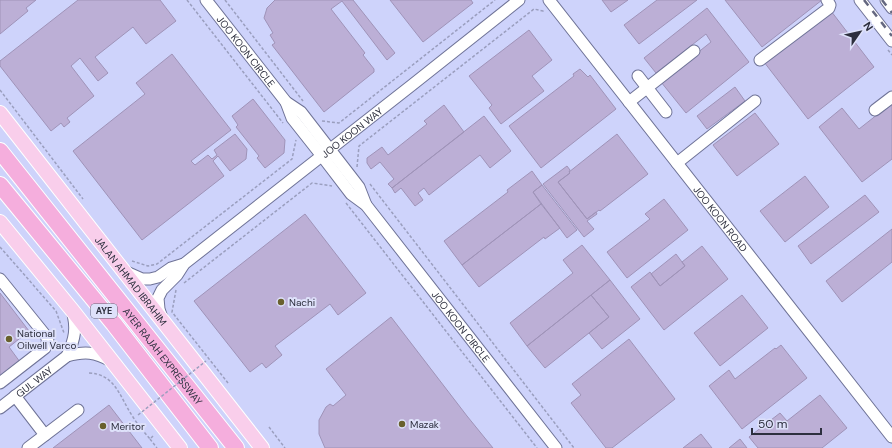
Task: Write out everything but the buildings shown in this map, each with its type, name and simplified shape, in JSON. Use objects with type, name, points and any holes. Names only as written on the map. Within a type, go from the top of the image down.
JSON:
[{"type":"highway","points":[[0,143],[40,200]]},
{"type":"highway","name":"AYER RAJAH EXPRESSWAY","points":[[0,151],[236,448]]},
{"type":"highway","name":"AYER RAJAH EXPRESSWAY","points":[[0,185],[114,324],[210,448]]},
{"type":"main road","name":"JALAN AHMAD IBRAHIM","points":[[0,113],[127,266],[164,322],[262,448]]},
{"type":"main road","points":[[0,222],[72,310],[180,448]]},
{"type":"street","name":"JOO KOON CIRCLE","points":[[206,0],[286,102],[292,118],[326,153],[351,194],[366,205],[556,448]]},
{"type":"street","name":"JOO KOON WAY","points":[[164,322],[159,310],[158,298],[162,290],[177,275],[184,264],[519,0]]},
{"type":"street","points":[[760,60],[828,8],[830,5],[827,0]]},
{"type":"street","points":[[860,0],[892,41]]},
{"type":"street","points":[[886,0],[892,8]]},
{"type":"street","name":"JOO KOON ROAD","points":[[547,3],[629,102],[892,437]]},
{"type":"street","points":[[629,102],[694,51]]},
{"type":"street","points":[[638,76],[666,112]]},
{"type":"street","points":[[875,110],[892,97]]},
{"type":"street","points":[[677,163],[755,101]]},
{"type":"street","name":"JOO KOON WAY","points":[[127,266],[142,279],[150,279],[158,277],[171,268],[184,264]]},
{"type":"street","points":[[0,279],[46,336],[48,341],[46,348],[0,383]]},
{"type":"street","points":[[67,356],[74,340],[75,322],[72,310]]},
{"type":"street","name":"GUL WAY","points":[[0,408],[67,356],[77,353],[94,353],[112,361]]},
{"type":"street","points":[[15,396],[45,435]]},
{"type":"street","points":[[28,448],[78,410]]},
{"type":"path","points":[[187,0],[286,128]]},
{"type":"path","points":[[225,0],[304,102]]},
{"type":"path","points":[[318,121],[339,123],[495,0]]},
{"type":"path","points":[[357,167],[359,146],[534,9],[543,11],[547,3]]},
{"type":"path","points":[[0,90],[86,202]]},
{"type":"path","points":[[127,266],[148,266],[157,264],[292,159],[296,140],[300,145]]},
{"type":"path","points":[[366,179],[416,246],[574,448]]},
{"type":"path","points":[[182,284],[312,183],[332,186],[327,180]]},
{"type":"path","points":[[341,198],[537,448]]},
{"type":"path","points":[[0,247],[56,311],[66,337]]},
{"type":"path","points":[[176,289],[172,312],[228,383]]},
{"type":"path","points":[[138,414],[206,361]]},
{"type":"path","points":[[89,373],[102,375],[109,380],[123,399],[132,416],[157,448]]},
{"type":"path","points":[[269,427],[285,448]]},
{"type":"path","points":[[150,439],[153,436]]},
{"type":"railway","points":[[864,0],[892,36]]},
{"type":"railway","points":[[882,0],[892,13]]},
{"type":"place","name":"Nachi","points":[[281,302]]},
{"type":"place","name":"National Oilwell Varco","points":[[9,339]]},
{"type":"place","name":"Mazak","points":[[402,424]]},
{"type":"place","name":"Meritor","points":[[103,426]]}]
